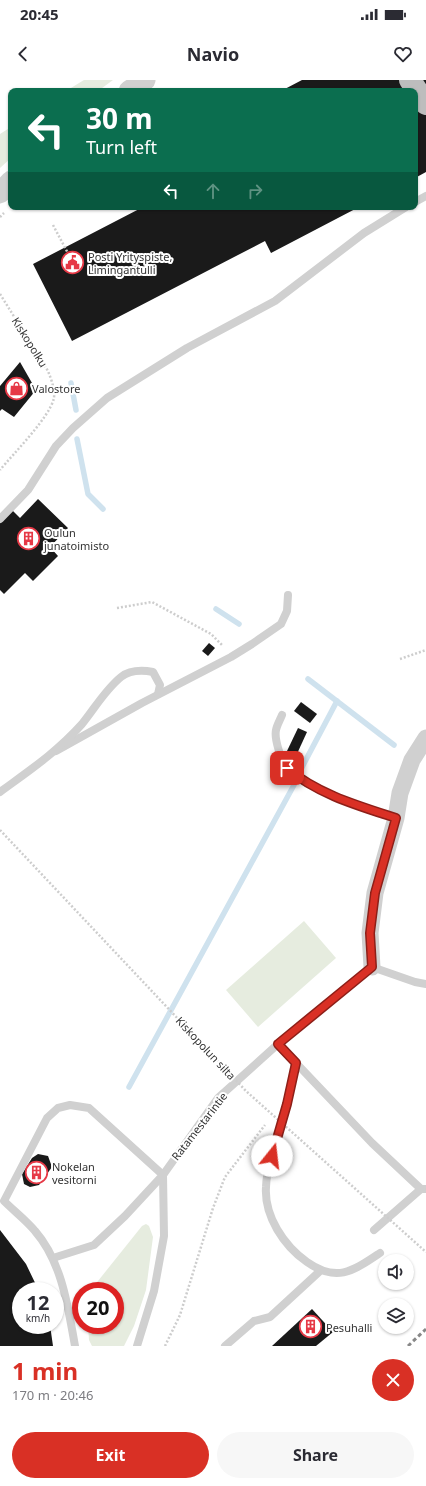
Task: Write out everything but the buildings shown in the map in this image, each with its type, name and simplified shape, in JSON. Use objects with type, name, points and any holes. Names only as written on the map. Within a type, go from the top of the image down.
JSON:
[{"type":"main road","points":[[418,92],[426,104]]},
{"type":"street","points":[[133,88],[145,80]]},
{"type":"street","points":[[0,193],[8,184]]},
{"type":"street","points":[[372,967],[370,933],[375,893],[396,818],[400,792],[412,760],[426,738]]},
{"type":"lane","points":[[0,519],[28,490],[56,446],[73,428],[107,398],[187,348],[275,301],[364,233],[401,210]]},
{"type":"lane","points":[[0,792],[56,751],[158,694],[231,657],[280,624],[287,612],[288,595]]},
{"type":"lane","points":[[56,751],[83,722],[105,692],[122,676],[139,670],[153,672],[160,685],[158,694]]},
{"type":"lane","points":[[282,715],[276,731],[280,755],[287,768],[316,787],[356,805],[396,818]]},
{"type":"lane","points":[[372,967],[415,982],[426,984]]},
{"type":"lane","name":"Ratamestarintie","points":[[53,1258],[94,1245],[125,1216],[163,1175],[218,1098],[278,1044],[372,967]]},
{"type":"lane","points":[[278,1044],[372,1143],[424,1189],[374,1230]]},
{"type":"lane","points":[[296,1063],[287,1104],[269,1169],[266,1188],[269,1208],[278,1232],[298,1256],[320,1271],[339,1273],[356,1269],[380,1253]]},
{"type":"lane","points":[[75,1346],[66,1298],[53,1258],[36,1232],[4,1201],[47,1118],[58,1108],[70,1105],[89,1108],[163,1175],[164,1236],[154,1291],[137,1346]]},
{"type":"lane","points":[[225,1346],[254,1321],[270,1317],[320,1271]]},
{"type":"path","points":[[53,225],[71,259]]},
{"type":"path","name":"Kiskopolku","points":[[0,294],[48,371],[53,385],[54,398],[45,417],[0,470]]},
{"type":"path","points":[[117,608],[152,602],[211,634],[226,649],[231,657]]},
{"type":"path","points":[[400,659],[426,650]]},
{"type":"path","name":"Kiskopolun silta","points":[[0,830],[246,1091],[426,1252]]},
{"type":"path","points":[[165,1346],[180,1315],[213,1208],[225,1178],[257,1138]]},
{"type":"shaded area","points":[[84,80],[113,80],[102,88],[71,88]]},
{"type":"shaded area","points":[[8,129],[8,161],[0,168],[0,134]]},
{"type":"shaded area","points":[[304,921],[336,958],[258,1027],[226,990]]},
{"type":"shaded area","points":[[146,1224],[149,1226],[153,1237],[146,1290],[134,1326],[124,1346],[92,1346],[89,1340],[89,1334],[124,1334],[124,1282],[97,1282],[142,1226]]},
{"type":"waterway","points":[[71,383],[76,410]]},
{"type":"waterway","points":[[77,439],[88,494],[103,509]]},
{"type":"waterway","points":[[216,609],[239,624]]},
{"type":"waterway","points":[[308,679],[394,745]]},
{"type":"waterway","points":[[300,771],[337,701]]},
{"type":"waterway","points":[[129,1087],[294,785]]},
{"type":"railway","points":[[408,1346],[426,1329]]},
{"type":"place","name":"Posti Yrityspiste, Limingantulli","points":[[73,262]]},
{"type":"place","name":"Valostore","points":[[17,388]]},
{"type":"place","name":"Oulun junatoimisto","points":[[29,538]]},
{"type":"place","name":"Nokelan vesitorni","points":[[36,1172]]},
{"type":"place","name":"Pesuhalli","points":[[311,1327]]},
{"type":"route","points":[[272,1156],[287,1104],[296,1063],[278,1044],[372,967],[370,933],[375,893],[396,818],[356,805],[310,784],[287,768]]}]
